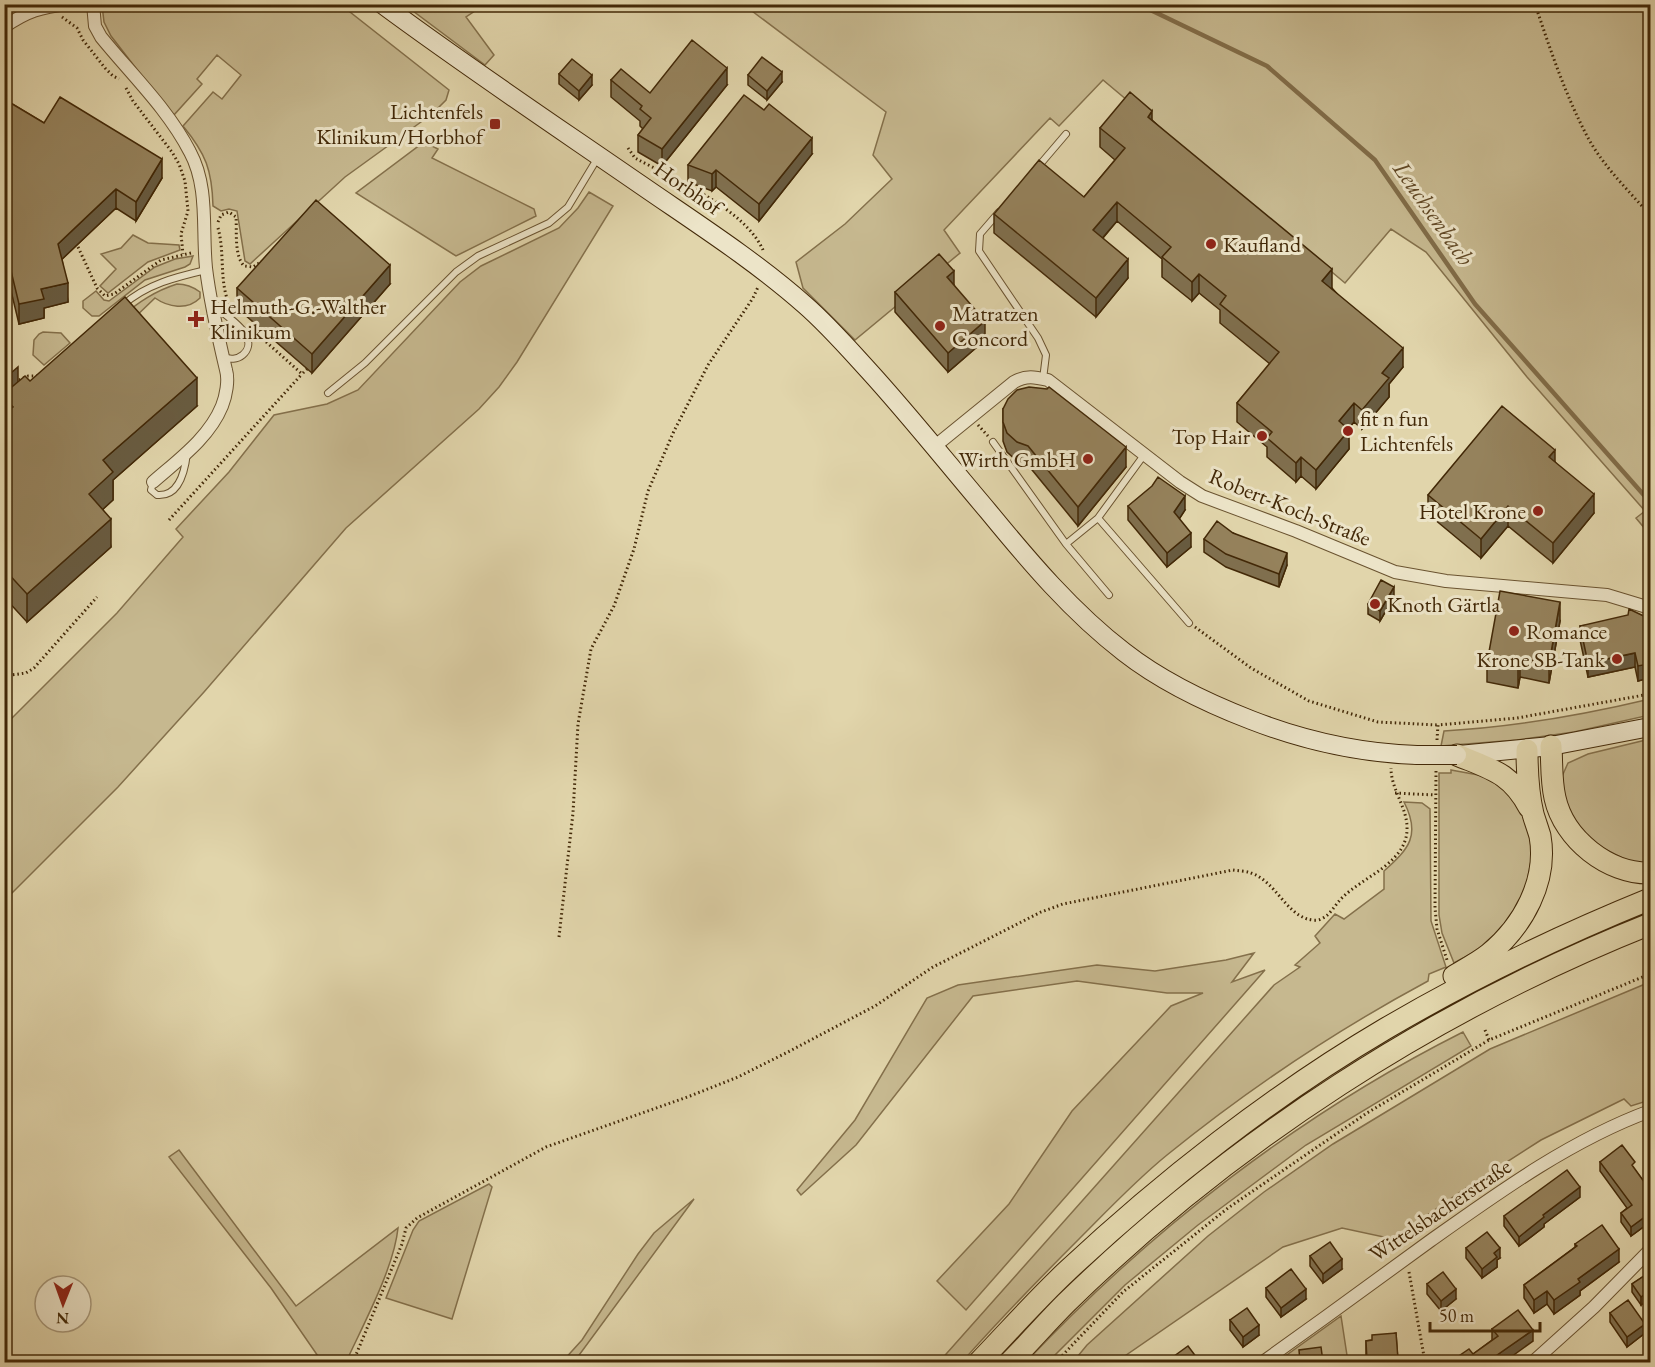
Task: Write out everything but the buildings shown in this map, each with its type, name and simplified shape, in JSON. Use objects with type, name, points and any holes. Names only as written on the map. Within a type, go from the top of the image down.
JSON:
[{"type":"highway","points":[[1551,746],[1555,799],[1567,825],[1579,841],[1593,856],[1620,868],[1650,873]]},
{"type":"highway","points":[[979,1362],[1065,1272],[1185,1169],[1265,1108],[1385,1029],[1453,977],[1489,954],[1515,928],[1529,906],[1538,882],[1541,859],[1540,836],[1533,814],[1527,779],[1527,750]]},
{"type":"highway","points":[[1457,755],[1508,778],[1520,791],[1533,814]]},
{"type":"highway","points":[[1385,1029],[1490,971],[1594,922],[1650,899]]},
{"type":"highway","points":[[1010,1362],[1066,1303],[1198,1186],[1354,1074],[1418,1036],[1518,983],[1650,924]]},
{"type":"main road","name":"Horbhof","points":[[382,4],[440,47],[694,221],[765,272],[805,305],[867,368],[1050,584],[1087,622],[1126,654],[1162,677],[1216,706],[1311,740],[1346,749],[1390,754],[1457,755],[1527,750],[1650,727]]},
{"type":"street","points":[[93,4],[95,26],[101,37],[174,125],[191,153],[198,171],[204,201],[206,270],[221,354],[227,370],[223,403],[216,419],[205,435],[153,482]]},
{"type":"street","points":[[4,27],[38,6],[65,9]]},
{"type":"street","points":[[934,447],[1014,382],[1025,376],[1043,379]]},
{"type":"street","name":"Robert-Koch-Straße","points":[[1043,379],[1202,496],[1296,531],[1395,573],[1446,581],[1607,595],[1650,608]]},
{"type":"street","name":"Wittelsbacherstraße","points":[[1263,1362],[1481,1205],[1554,1159],[1648,1115]]},
{"type":"street","points":[[1533,1362],[1594,1307],[1650,1250]]},
{"type":"lane","points":[[1035,170],[1066,134]]},
{"type":"lane","points":[[328,393],[365,363],[456,272],[478,256],[549,223],[568,207],[599,156]]},
{"type":"lane","points":[[1004,207],[980,234],[979,251],[1038,338],[1046,355],[1043,379]]},
{"type":"lane","points":[[117,311],[131,298],[164,280],[206,270]]},
{"type":"lane","points":[[211,303],[240,327],[249,341],[244,355],[236,359],[226,358],[221,354]]},
{"type":"lane","points":[[993,442],[1066,544],[1109,595]]},
{"type":"lane","points":[[153,482],[151,490],[157,495],[167,494],[173,490],[185,471],[187,451]]},
{"type":"lane","points":[[1066,544],[1098,518],[1144,454]]},
{"type":"lane","points":[[1098,518],[1189,623]]},
{"type":"path","points":[[1535,4],[1558,73],[1588,138],[1614,175],[1650,215]]},
{"type":"path","points":[[65,9],[67,22],[77,28],[83,40],[105,68],[113,76],[121,79],[133,101],[179,164],[185,181],[188,211],[181,234],[183,254]]},
{"type":"path","points":[[231,307],[221,268],[221,241],[217,225],[221,215],[229,212],[236,217],[238,250],[244,266],[254,267],[266,256]]},
{"type":"path","points":[[78,247],[98,288],[105,296],[114,294],[161,260],[204,251]]},
{"type":"path","points":[[559,937],[573,813],[578,724],[591,649],[614,606],[634,549],[648,491],[674,432],[708,365],[753,298]]},
{"type":"path","points":[[250,327],[302,374]]},
{"type":"path","points":[[169,520],[307,369]]},
{"type":"path","points":[[12,383],[28,376],[45,376]]},
{"type":"path","points":[[971,417],[993,442]]},
{"type":"path","points":[[4,676],[26,673],[33,668],[97,597]]},
{"type":"path","points":[[1189,623],[1251,668],[1309,701],[1378,722],[1438,725],[1517,718],[1650,694]]},
{"type":"path","points":[[1437,742],[1438,725]]},
{"type":"path","points":[[353,1362],[402,1244],[406,1227],[417,1218],[546,1147],[738,1077],[865,1012],[933,967],[1041,912],[1063,904],[1233,870],[1251,873],[1267,883],[1299,915],[1309,920],[1320,920],[1331,912],[1351,890],[1388,863],[1401,848],[1407,830],[1405,813],[1395,793],[1390,754]]},
{"type":"path","points":[[1436,770],[1435,909],[1437,929],[1449,968]]},
{"type":"path","points":[[1395,793],[1435,795]]},
{"type":"path","points":[[1056,1362],[1123,1292],[1228,1209],[1367,1113],[1489,1040],[1650,974]]},
{"type":"path","points":[[1485,1030],[1489,1040]]},
{"type":"path","points":[[1407,1258],[1425,1362]]},
{"type":"shaded area","points":[[102,5],[341,5],[449,90],[446,100],[432,114],[345,177],[250,264],[245,261],[237,211],[229,209],[221,211],[213,206],[211,182],[206,163],[197,145],[183,126],[213,92],[222,99],[241,75],[217,55],[197,79],[202,84],[173,116],[111,36],[104,22]]},
{"type":"shaded area","points":[[405,5],[484,5],[466,17],[494,55],[485,65]]},
{"type":"shaded area","points":[[744,5],[1650,5],[1650,535],[1636,518],[1645,511],[1527,377],[1426,252],[1391,229],[1345,283],[1103,80],[1059,126],[1050,118],[944,230],[960,253],[855,340],[803,288],[796,262],[845,224],[892,179],[873,155],[886,112]]},
{"type":"shaded area","points":[[424,142],[438,149],[432,158],[534,209],[536,216],[456,256],[356,193]]},
{"type":"shaded area","points":[[589,192],[613,206],[517,362],[499,387],[479,409],[346,528],[118,787],[5,900],[5,725],[117,613],[183,537],[176,529],[229,472],[274,415],[327,404],[358,390],[460,282],[481,266],[559,228]]},
{"type":"shaded area","points":[[133,235],[148,243],[179,245],[180,250],[148,262],[108,293],[100,286],[116,269],[101,254],[121,248]]},
{"type":"shaded area","points":[[193,256],[190,264],[185,267],[145,280],[99,316],[92,316],[83,308],[83,301],[96,291],[104,300],[109,301],[155,267],[175,259]]},
{"type":"shaded area","points":[[177,284],[194,288],[200,292],[200,298],[189,305],[178,306],[166,304],[155,298],[129,323],[122,316],[148,297]]},
{"type":"shaded area","points":[[43,332],[61,333],[70,343],[44,365],[33,355],[34,340]]},
{"type":"shaded area","points":[[1650,699],[1650,715],[1574,732],[1517,740],[1441,746],[1444,731],[1548,720]]},
{"type":"shaded area","points":[[1650,739],[1650,867],[1640,867],[1585,839],[1567,812],[1559,783],[1568,763],[1588,754]]},
{"type":"shaded area","points":[[1451,770],[1484,776],[1510,793],[1529,827],[1533,850],[1525,893],[1503,930],[1478,950],[1454,963],[1442,933],[1439,915],[1439,773],[1451,773]]},
{"type":"shaded area","points":[[1404,802],[1422,803],[1430,809],[1431,921],[1446,967],[1429,974],[1428,981],[1293,1062],[1197,1131],[1121,1196],[962,1362],[939,1362],[1274,985],[1300,967],[1295,965],[1320,943],[1315,936],[1335,914],[1344,919],[1384,889],[1384,871],[1406,848],[1412,833],[1412,824]]},
{"type":"shaded area","points":[[1254,953],[1232,982],[1265,970],[966,1310],[937,1281],[1009,1204],[1072,1111],[1171,1006],[1203,993],[1167,993],[1077,981],[973,996],[856,1145],[801,1195],[797,1190],[855,1120],[927,998],[958,985],[1097,965],[1155,971],[1226,960]]},
{"type":"shaded area","points":[[1650,982],[1650,1100],[1631,1106],[1624,1099],[1541,1140],[1463,1190],[1393,1239],[1342,1228],[1283,1247],[1116,1362],[1073,1362],[1087,1345],[1208,1236],[1264,1192],[1333,1144],[1490,1049]]},
{"type":"shaded area","points":[[1463,1032],[1471,1046],[1306,1145],[1198,1225],[1125,1285],[1048,1362],[1026,1362],[1124,1266],[1230,1178],[1286,1137],[1344,1099]]},
{"type":"shaded area","points":[[179,1150],[296,1306],[398,1228],[391,1261],[346,1362],[322,1362],[271,1288],[169,1157]]},
{"type":"shaded area","points":[[489,1184],[492,1187],[452,1319],[386,1298],[413,1230],[419,1221]]},
{"type":"shaded area","points":[[694,1199],[574,1362],[562,1362],[582,1340],[654,1233]]},
{"type":"shaded area","points":[[1341,1316],[1348,1362],[1277,1362]]},
{"type":"waterway","name":"Leuchsenbach","points":[[1138,4],[1267,66],[1375,160],[1475,304],[1650,502]]},
{"type":"place","name":"Lichtenfels Klinikum/Horbhof","points":[[495,124]]},
{"type":"place","name":"Kaufland","points":[[1211,244]]},
{"type":"place","name":"Helmuth-G.-Walther Klinikum","points":[[196,319]]},
{"type":"place","name":"Matratzen Concord","points":[[940,326]]},
{"type":"place","name":"fit n fun Lichtenfels","points":[[1348,431]]},
{"type":"place","name":"Top Hair","points":[[1262,436]]},
{"type":"place","name":"Wirth GmbH","points":[[1088,459]]},
{"type":"place","name":"Hotel Krone","points":[[1538,511]]},
{"type":"place","name":"Knoth Gärtla","points":[[1375,604]]},
{"type":"place","name":"Romance","points":[[1514,631]]},
{"type":"place","name":"Krone SB-Tank","points":[[1617,659]]}]
